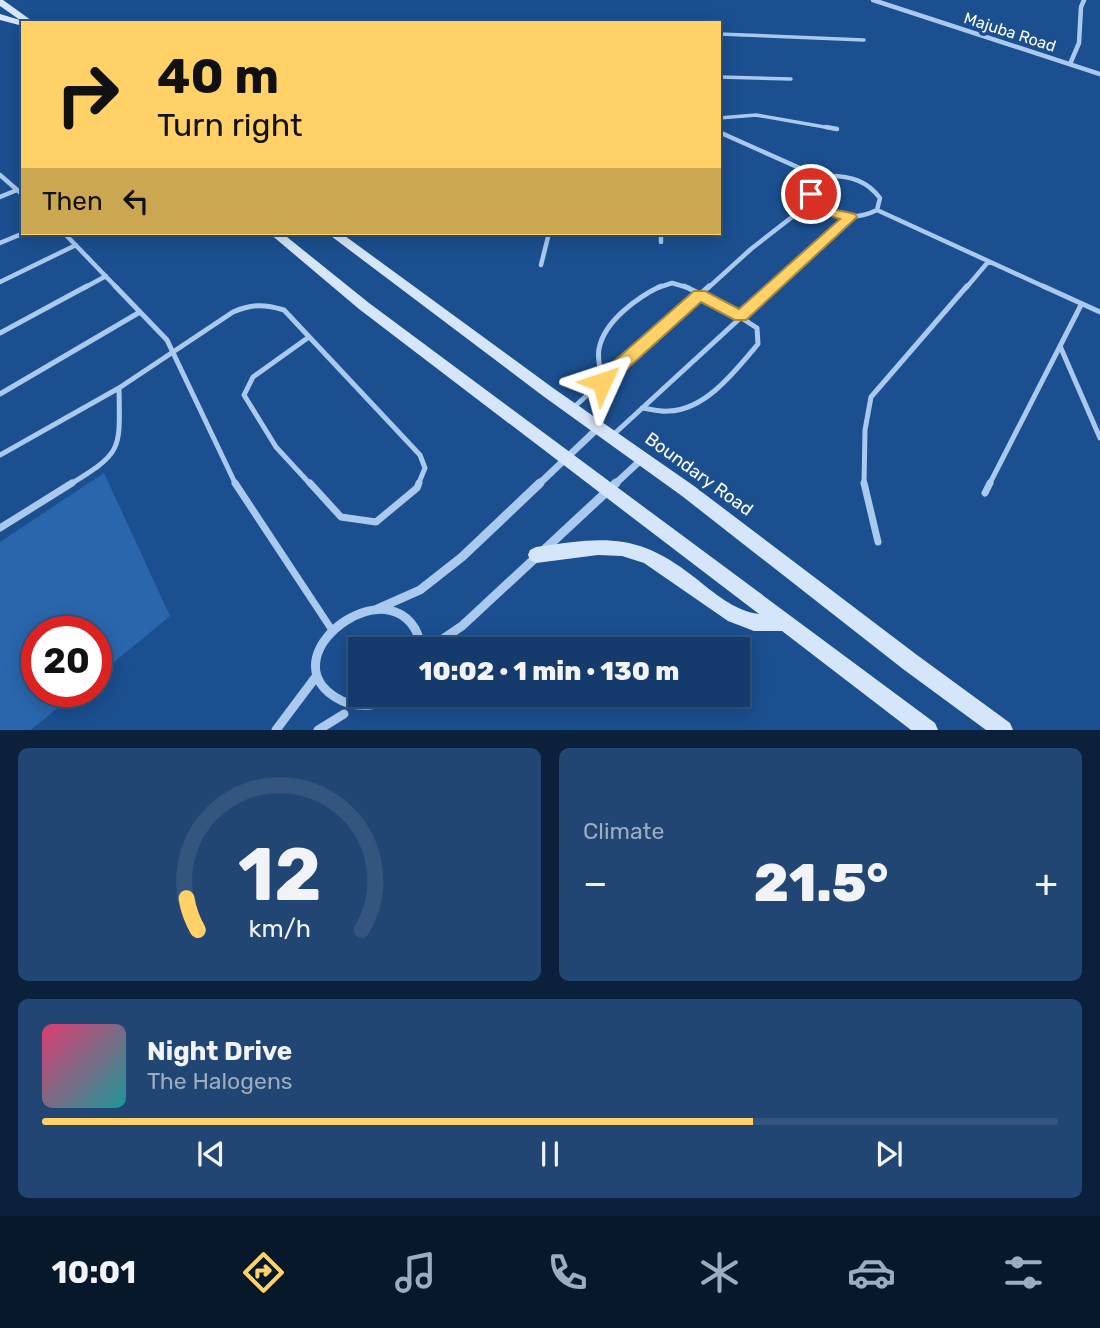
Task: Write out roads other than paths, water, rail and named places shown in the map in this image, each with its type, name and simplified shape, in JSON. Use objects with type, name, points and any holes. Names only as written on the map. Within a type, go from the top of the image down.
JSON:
[{"type":"street","points":[[0,2],[6,0]]},
{"type":"street","name":"Majuba Road","points":[[873,0],[1100,74]]},
{"type":"street","points":[[1070,64],[1079,43],[1081,7],[1084,0]]},
{"type":"street","points":[[0,2],[28,21]]},
{"type":"street","points":[[0,17],[21,22]]},
{"type":"street","points":[[277,235],[364,306],[928,730]]},
{"type":"street","name":"Boundary Road","points":[[336,235],[571,409],[642,458],[1003,730]]},
{"type":"street","points":[[352,715],[320,694],[315,678],[315,661],[321,644],[332,630],[361,612],[377,609],[420,590],[462,557],[566,457],[605,432]]},
{"type":"street","points":[[446,637],[462,626],[642,458]]},
{"type":"street","points":[[536,555],[603,548],[631,550],[674,570],[711,600],[739,616],[750,621],[782,622]]},
{"type":"street","points":[[377,609],[392,611],[405,619],[416,629],[418,637]]},
{"type":"street","points":[[276,730],[315,678]]},
{"type":"street","points":[[318,730],[352,715],[378,714],[393,707]]},
{"type":"lane","points":[[721,34],[863,40]]},
{"type":"lane","points":[[721,76],[791,79]]},
{"type":"lane","points":[[721,118],[755,115],[837,129]]},
{"type":"lane","points":[[721,133],[822,178],[841,176],[870,185],[880,198],[877,210]]},
{"type":"lane","points":[[0,175],[21,193]]},
{"type":"lane","points":[[822,178],[811,188],[814,200],[829,212],[861,217],[877,210],[1100,312]]},
{"type":"lane","points":[[0,197],[17,190]]},
{"type":"lane","points":[[571,409],[751,249],[814,200]]},
{"type":"lane","points":[[605,432],[642,408],[850,217]]},
{"type":"lane","points":[[0,243],[21,234]]},
{"type":"lane","points":[[66,235],[167,340],[232,479],[332,630]]},
{"type":"lane","points":[[541,265],[548,235]]},
{"type":"lane","points":[[661,242],[662,235]]},
{"type":"lane","points":[[0,282],[76,245]]},
{"type":"lane","points":[[878,542],[864,484],[865,430],[871,397],[988,262]]},
{"type":"lane","points":[[0,332],[106,276]]},
{"type":"lane","points":[[602,382],[599,349],[606,330],[637,301],[668,283],[682,285],[757,328],[758,344],[743,362],[697,404],[673,412],[642,408]]},
{"type":"lane","points":[[0,455],[119,388],[233,312],[249,305],[265,304],[284,310],[420,455],[425,468],[417,488],[376,522],[341,517],[276,447],[244,395],[253,377],[309,337]]},
{"type":"lane","points":[[985,494],[1081,305]]},
{"type":"lane","points":[[0,394],[140,312]]},
{"type":"lane","points":[[1060,346],[1100,438]]},
{"type":"lane","points":[[0,528],[105,463],[115,454],[118,444],[119,388]]}]
